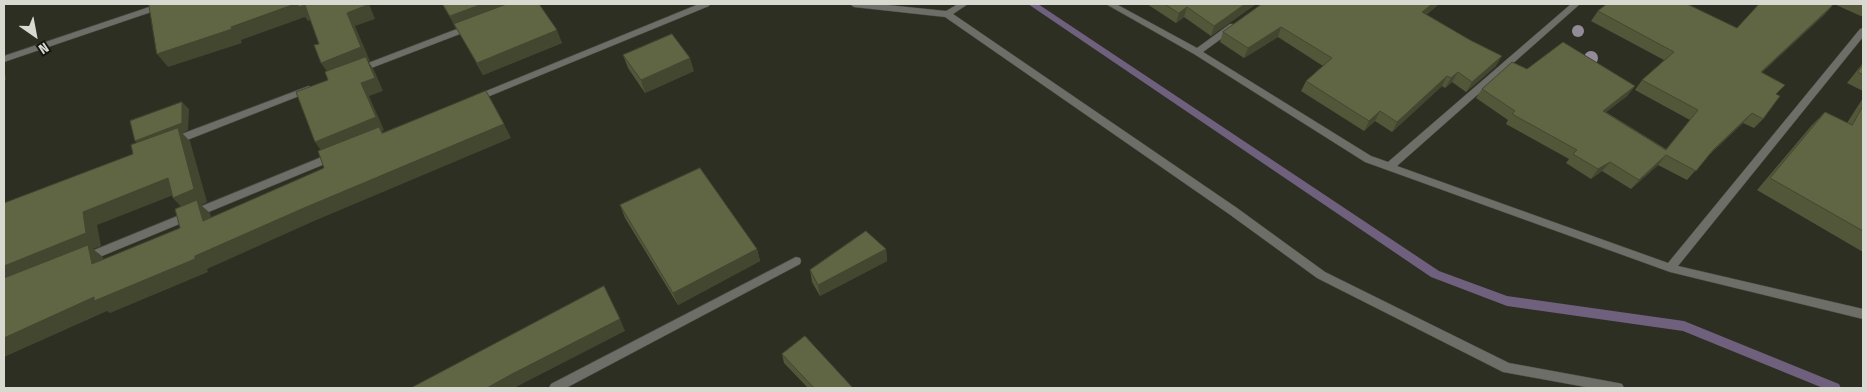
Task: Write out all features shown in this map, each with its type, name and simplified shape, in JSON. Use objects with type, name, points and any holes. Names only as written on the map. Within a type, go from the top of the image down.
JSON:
[{"type":"street","points":[[4,60],[166,4]]},
{"type":"street","points":[[466,102],[706,4]]},
{"type":"street","points":[[854,4],[947,14],[1233,211],[1321,275],[1507,368],[1618,388]]},
{"type":"street","points":[[947,14],[964,4]]},
{"type":"street","points":[[1110,4],[1197,52],[1368,159],[1670,268],[1863,314]]},
{"type":"street","points":[[1390,166],[1576,4]]},
{"type":"street","points":[[1197,52],[1242,20]]},
{"type":"street","points":[[345,75],[483,22]]},
{"type":"street","points":[[1670,268],[1863,32]]},
{"type":"street","points":[[160,146],[317,86]]},
{"type":"street","points":[[78,261],[346,152]]},
{"type":"street","points":[[555,388],[796,261]]},
{"type":"building","points":[[149,4],[295,4],[231,27],[232,29],[157,54]]},
{"type":"building","points":[[298,4],[367,4],[347,13],[361,47],[321,63],[314,45],[319,44],[305,5],[299,7]]},
{"type":"building","points":[[443,4],[482,4],[450,16]]},
{"type":"building","points":[[507,4],[539,4],[557,30],[477,63],[454,24]]},
{"type":"building","points":[[1165,4],[1245,4],[1214,26],[1187,7],[1179,13]]},
{"type":"building","points":[[1262,4],[1432,4],[1422,12],[1502,56],[1472,82],[1458,72],[1451,78],[1447,76],[1397,122],[1380,111],[1369,121],[1306,81],[1332,58],[1281,27],[1248,48],[1223,32]]},
{"type":"building","points":[[1607,4],[1687,4],[1737,28],[1759,4],[1833,5],[1761,72],[1785,85],[1776,94],[1780,96],[1763,119],[1752,113],[1713,150],[1696,171],[1666,155],[1639,180],[1610,162],[1598,169],[1573,154],[1577,150],[1512,114],[1515,111],[1482,89],[1512,62],[1527,69],[1563,42],[1635,86],[1603,111],[1666,150],[1698,110],[1642,80],[1674,52],[1598,11]]},
{"type":"building","points":[[672,34],[690,58],[641,80],[623,55]]},
{"type":"building","points":[[366,57],[375,78],[361,83],[376,117],[315,142],[296,92],[328,80],[325,72]]},
{"type":"building","points":[[1863,65],[1863,75],[1858,72]]},
{"type":"building","points":[[486,91],[504,124],[304,208],[195,256],[195,259],[94,301],[94,297],[4,338],[4,278],[88,245],[92,264],[180,228],[175,209],[197,200],[203,221],[324,168],[318,151],[379,127],[382,133]]},
{"type":"building","points":[[182,102],[182,123],[135,141],[130,121]]},
{"type":"building","points":[[1863,106],[1863,231],[1770,178],[1825,112],[1852,125]]},
{"type":"building","points":[[178,128],[194,189],[173,198],[168,178],[83,212],[86,233],[4,266],[4,203],[133,154],[131,145]]},
{"type":"building","points":[[700,168],[757,249],[673,293],[620,205]]},
{"type":"building","points":[[866,231],[886,249],[818,285],[810,270]]},
{"type":"building","points":[[604,286],[620,319],[487,388],[411,388]]},
{"type":"building","points":[[805,336],[853,388],[814,388],[782,354]]},
{"type":"waterway","points":[[1032,4],[1435,274],[1507,301],[1684,326],[1835,388]]}]
